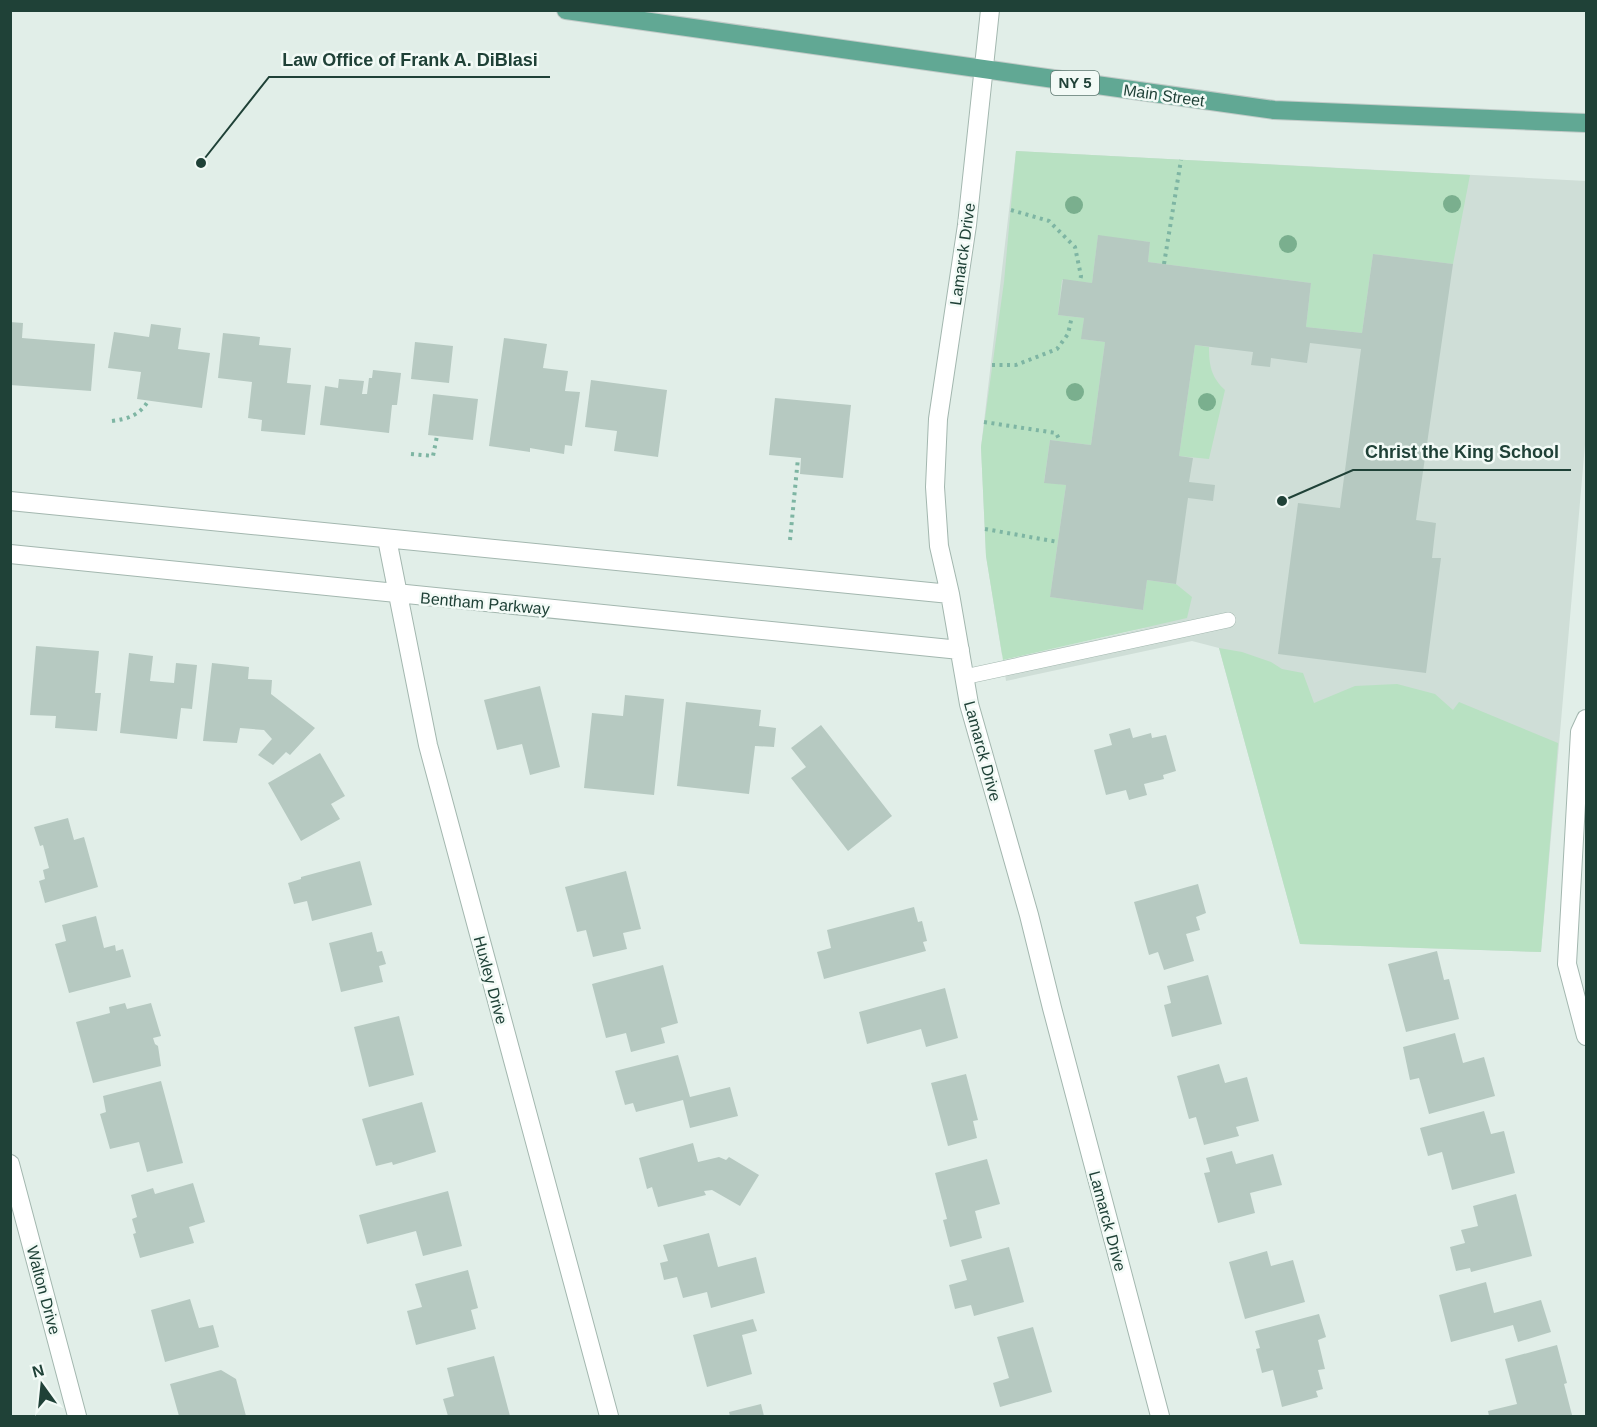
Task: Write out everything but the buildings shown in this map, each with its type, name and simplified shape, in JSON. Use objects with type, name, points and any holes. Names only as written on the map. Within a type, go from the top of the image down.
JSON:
[{"type":"main road","name":"Main Street","points":[[566,10],[1274,110],[1587,123]]},
{"type":"street","name":"Lamarck Drive","points":[[990,10],[967,225],[938,419],[935,487],[939,546],[950,594],[969,704],[1029,915],[1160,1416]]},
{"type":"street","points":[[10,501],[950,594]]},
{"type":"street","name":"Huxley Drive","points":[[387,539],[428,745],[609,1416]]},
{"type":"street","name":"Bentham Parkway","points":[[10,554],[960,650]]},
{"type":"street","points":[[1587,719],[1580,732],[1567,964],[1587,1036]]},
{"type":"street","name":"Walton Drive","points":[[10,1164],[77,1416]]},
{"type":"lane","points":[[964,676],[1228,620]]},
{"type":"path","points":[[1164,264],[1181,160]]},
{"type":"path","points":[[1011,210],[1049,221],[1075,247],[1080,281]]},
{"type":"path","points":[[992,365],[1016,365],[1057,349],[1068,334],[1072,316]]},
{"type":"path","points":[[112,421],[134,416],[143,410],[148,401]]},
{"type":"path","points":[[984,422],[1056,433],[1060,441]]},
{"type":"path","points":[[411,454],[433,456],[437,436]]},
{"type":"path","points":[[790,540],[798,458]]},
{"type":"path","points":[[985,529],[1058,542]]},
{"type":"shaded area","points":[[1016,151],[1586,181],[1586,433],[1541,952],[1300,944],[1219,648],[1192,641],[1006,681],[1003,660],[1150,627],[1002,655],[986,556],[981,447]]},
{"type":"green space","points":[[1016,151],[1470,175],[1453,264],[1373,254],[1362,333],[1306,327],[1311,283],[1148,262],[1150,242],[1098,236],[1092,283],[1062,280],[1058,315],[1084,318],[1082,339],[1105,342],[1091,445],[1050,440],[1044,482],[1066,485],[1050,597],[1143,610],[1147,580],[1176,584],[1192,597],[1187,618],[1003,660],[986,556],[981,447],[1004,282]]},
{"type":"green space","points":[[1195,345],[1209,347],[1212,370],[1225,390],[1209,459],[1179,456]]},
{"type":"green space","points":[[1219,648],[1242,652],[1271,662],[1282,669],[1303,673],[1314,703],[1355,686],[1397,684],[1435,694],[1453,710],[1459,702],[1558,743],[1541,952],[1300,944]]},
{"type":"place","name":"Law Office of Frank A. DiBlasi","points":[[201,163]]},
{"type":"place","name":"Christ the King School","points":[[1282,501]]}]
